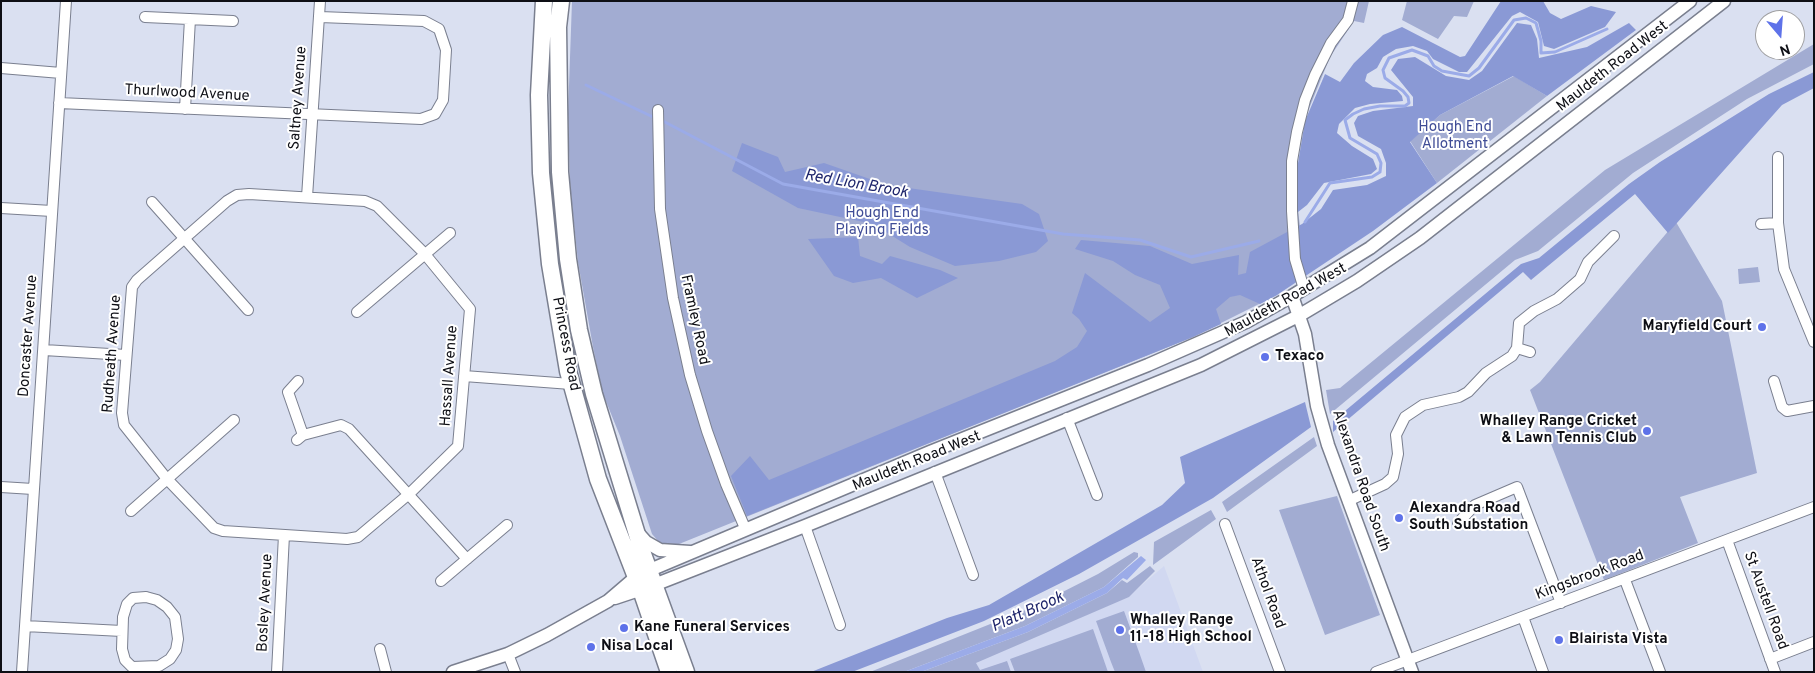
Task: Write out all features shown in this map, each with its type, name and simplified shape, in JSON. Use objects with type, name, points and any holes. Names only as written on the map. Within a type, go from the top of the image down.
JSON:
[{"type":"highway","name":"Princess Road","points":[[544,1],[539,95],[541,173],[550,264],[571,384],[598,479],[686,672]]},
{"type":"highway","name":"Princess Road","points":[[561,1],[558,27],[560,172],[568,260],[588,371],[638,533],[645,581],[669,672]]},
{"type":"street","name":"Doncaster Avenue","points":[[22,672],[66,1]]},
{"type":"street","name":"Saltney Avenue","points":[[307,197],[320,1]]},
{"type":"street","points":[[1304,289],[1296,259],[1293,234],[1292,160],[1304,100],[1324,55],[1348,20],[1354,1]]},
{"type":"street","name":"Mauldeth Road West","points":[[453,672],[508,654],[547,636],[695,552],[939,449],[1148,365],[1246,322],[1370,248],[1690,1]]},
{"type":"street","name":"Mauldeth Road West","points":[[645,581],[805,526],[1201,365],[1300,315],[1357,281],[1420,238],[1724,1]]},
{"type":"street","points":[[144,17],[233,21]]},
{"type":"street","name":"Thurlwood Avenue","points":[[59,103],[421,120],[435,114],[443,100],[446,50],[439,29],[424,21],[320,17]]},
{"type":"street","points":[[185,109],[190,19]]},
{"type":"street","points":[[1,68],[61,73]]},
{"type":"street","name":"Framley Road","points":[[658,110],[660,209],[680,331],[707,430],[744,528]]},
{"type":"street","points":[[1778,158],[1778,222],[1784,269],[1814,342]]},
{"type":"street","name":"Rudheath Avenue","points":[[284,536],[223,531],[214,528],[167,479],[124,425],[122,413],[132,287],[137,280],[227,200],[237,195],[307,197]]},
{"type":"street","name":"Hassall Avenue","points":[[284,536],[347,539],[358,537],[409,494],[458,446],[470,309],[424,254],[377,206],[365,201],[307,197]]},
{"type":"street","points":[[152,202],[248,310]]},
{"type":"street","points":[[1,208],[52,211]]},
{"type":"street","points":[[1761,224],[1778,222]]},
{"type":"street","points":[[357,312],[450,233]]},
{"type":"street","points":[[1348,501],[1378,488],[1393,477],[1398,454],[1396,435],[1406,417],[1423,405],[1459,397],[1468,392],[1486,373],[1512,356],[1517,348],[1519,324],[1534,311],[1557,299],[1580,279],[1588,262],[1614,236]]},
{"type":"street","name":"Alexandra Road South","points":[[1292,296],[1300,315],[1309,351],[1317,406],[1328,445],[1410,666]]},
{"type":"street","points":[[1517,348],[1530,352]]},
{"type":"street","points":[[44,350],[126,355]]},
{"type":"street","points":[[464,376],[571,384]]},
{"type":"street","points":[[298,381],[288,392],[300,437],[341,425],[349,429],[467,559]]},
{"type":"street","points":[[1774,381],[1782,407],[1787,411],[1814,406]]},
{"type":"street","points":[[1067,418],[1097,496]]},
{"type":"street","points":[[131,511],[234,420]]},
{"type":"street","points":[[935,472],[973,575]]},
{"type":"street","points":[[1,487],[33,489]]},
{"type":"street","points":[[1458,523],[1475,505],[1517,487],[1561,603]]},
{"type":"street","name":"Kingsbrook Road","points":[[1376,672],[1410,666],[1523,617],[1814,507]]},
{"type":"street","points":[[797,509],[805,526],[840,625]]},
{"type":"street","name":"Athol Road","points":[[1226,524],[1280,672]]},
{"type":"street","points":[[441,581],[507,525]]},
{"type":"street","name":"Mauldeth Road West","points":[[638,533],[646,542],[660,550],[695,552]]},
{"type":"street","name":"Bosley Avenue","points":[[277,672],[284,536]]},
{"type":"street","name":"St Austell Road","points":[[1726,540],[1775,672]]},
{"type":"street","points":[[1625,580],[1660,672]]},
{"type":"street","points":[[146,597],[157,600],[167,607],[175,617],[178,639],[176,650],[170,659],[159,666],[132,667],[125,660],[122,649],[122,631],[127,604],[133,598],[146,597]]},
{"type":"street","points":[[1523,617],[1543,672]]},
{"type":"street","points":[[25,626],[122,631]]},
{"type":"street","points":[[1770,659],[1814,642]]},
{"type":"street","points":[[380,649],[386,672]]},
{"type":"street","points":[[508,654],[515,672]]},
{"type":"shaded area","points":[[1141,556],[1146,560],[1127,580],[1123,578],[1107,593],[1028,632],[921,672],[904,672],[1025,626],[1104,587]]},
{"type":"shaded area","name":"Whalley Range 11-18 High School","points":[[1164,566],[1203,672],[953,672],[1128,597]]},
{"type":"green space","name":"Hough End Playing Fields","points":[[572,1],[1369,1],[1364,23],[1354,21],[1330,57],[1304,121],[1296,162],[1295,185],[1301,235],[1277,295],[1193,337],[679,544],[669,545],[659,542],[652,534],[620,436],[603,394],[593,347],[578,262],[570,184],[568,114]]},
{"type":"green space","points":[[1407,1],[1474,1],[1467,17],[1454,16],[1438,39],[1402,20]]},
{"type":"green space","points":[[1501,1],[1543,1],[1550,13],[1561,19],[1591,6],[1616,12],[1605,27],[1554,49],[1544,46],[1538,22],[1520,12],[1512,16],[1467,72],[1459,72],[1433,59],[1427,51],[1413,46],[1396,49],[1383,57],[1377,68],[1367,74],[1365,81],[1373,87],[1397,90],[1402,96],[1403,101],[1370,104],[1355,108],[1339,124],[1337,133],[1352,146],[1373,159],[1377,169],[1371,174],[1324,183],[1307,205],[1298,212],[1298,163],[1305,121],[1325,74],[1340,82],[1354,63],[1383,35],[1402,27],[1460,57],[1465,56]]},
{"type":"green space","points":[[1517,23],[1531,25],[1537,39],[1539,58],[1587,47],[1629,23],[1636,30],[1547,96],[1513,76],[1440,115],[1410,142],[1437,183],[1373,231],[1277,295],[1260,304],[1240,295],[1230,297],[1216,309],[1221,324],[1193,337],[747,516],[731,476],[750,456],[769,480],[1055,361],[1077,347],[1087,331],[1079,319],[1072,313],[1085,273],[1150,322],[1170,308],[1160,285],[1135,275],[1113,261],[1075,249],[1081,240],[1150,246],[1192,264],[1239,255],[1238,275],[1246,273],[1250,252],[1302,224],[1321,209],[1333,190],[1367,185],[1386,176],[1386,163],[1381,149],[1358,136],[1354,123],[1358,116],[1373,111],[1413,106],[1413,97],[1391,70],[1398,59],[1415,57],[1446,76],[1469,80],[1482,71]]},
{"type":"green space","points":[[1814,44],[1814,64],[1747,99],[1633,173],[1538,251],[1515,260],[1330,414],[1326,390],[1340,388],[1605,170],[1787,60],[1805,60],[1805,49]]},
{"type":"green space","points":[[1814,72],[1814,88],[1782,105],[1668,233],[1635,194],[1531,280],[1523,272],[1333,432],[1333,421],[1521,264],[1539,258],[1629,184],[1660,162],[1769,94]]},
{"type":"green space","name":"Hough End Allotment","points":[[1514,76],[1547,96],[1437,183],[1410,141],[1440,115]]},
{"type":"green space","points":[[742,143],[778,157],[785,172],[824,163],[887,185],[1022,204],[1039,214],[1048,241],[1036,252],[999,261],[955,266],[910,247],[873,224],[798,208],[732,171]]},
{"type":"green space","name":"Whalley Range Cricket & Lawn Tennis Club","points":[[1676,222],[1722,301],[1757,473],[1680,497],[1698,543],[1604,580],[1530,390],[1540,382]]},
{"type":"green space","points":[[858,237],[860,256],[882,264],[890,256],[940,270],[958,278],[917,298],[881,278],[853,283],[834,276],[808,239]]},
{"type":"green space","points":[[1758,267],[1760,282],[1739,284],[1738,269]]},
{"type":"green space","points":[[1305,402],[1311,427],[1213,498],[1079,574],[984,621],[852,672],[811,672],[947,618],[989,605],[1162,505],[1185,483],[1180,457]]},
{"type":"green space","points":[[1314,437],[1317,446],[1227,512],[1222,502]]},
{"type":"green space","points":[[1337,496],[1380,615],[1325,635],[1279,510]]},
{"type":"green space","points":[[1211,510],[1216,519],[1153,565],[1154,542]]},
{"type":"green space","points":[[1134,552],[1138,553],[1138,557],[1104,587],[1025,626],[904,672],[870,672],[1033,607],[1098,574]]},
{"type":"green space","points":[[1150,566],[1155,571],[1129,597],[976,663],[980,670],[1007,661],[1011,672],[921,672],[1028,632],[1107,593],[1122,580],[1127,583]]},
{"type":"green space","points":[[1124,611],[1146,672],[1115,672],[1096,621]]},
{"type":"green space","points":[[1093,629],[1108,672],[1015,672],[1010,659]]},
{"type":"waterway","points":[[1305,222],[1330,183],[1372,177],[1380,172],[1381,163],[1377,154],[1350,138],[1345,120],[1364,109],[1380,106],[1405,106],[1409,103],[1408,97],[1403,91],[1385,78],[1383,70],[1389,58],[1412,50],[1428,56],[1434,66],[1442,71],[1469,76],[1479,68],[1514,20],[1526,18],[1536,23],[1541,41],[1541,53],[1555,52],[1607,29]]},
{"type":"waterway","name":"Red Lion Brook","points":[[586,85],[655,118]]},
{"type":"waterway","name":"Red Lion Brook","points":[[661,120],[783,184],[1063,234],[1140,240],[1191,257],[1259,241]]},
{"type":"place","name":"Maryfield Court","points":[[1762,327]]},
{"type":"place","name":"Texaco","points":[[1265,357]]},
{"type":"place","name":"Whalley Range Cricket & Lawn Tennis Club","points":[[1647,431]]},
{"type":"place","name":"Alexandra Road South Substation","points":[[1399,518]]},
{"type":"place","name":"Kane Funeral Services","points":[[624,628]]},
{"type":"place","name":"Whalley Range 11-18 High School","points":[[1120,630]]},
{"type":"place","name":"Blairista Vista","points":[[1559,640]]},
{"type":"place","name":"Nisa Local","points":[[591,647]]},
{"type":"water label","name":"Platt Brook","points":[[1028,613]]}]
